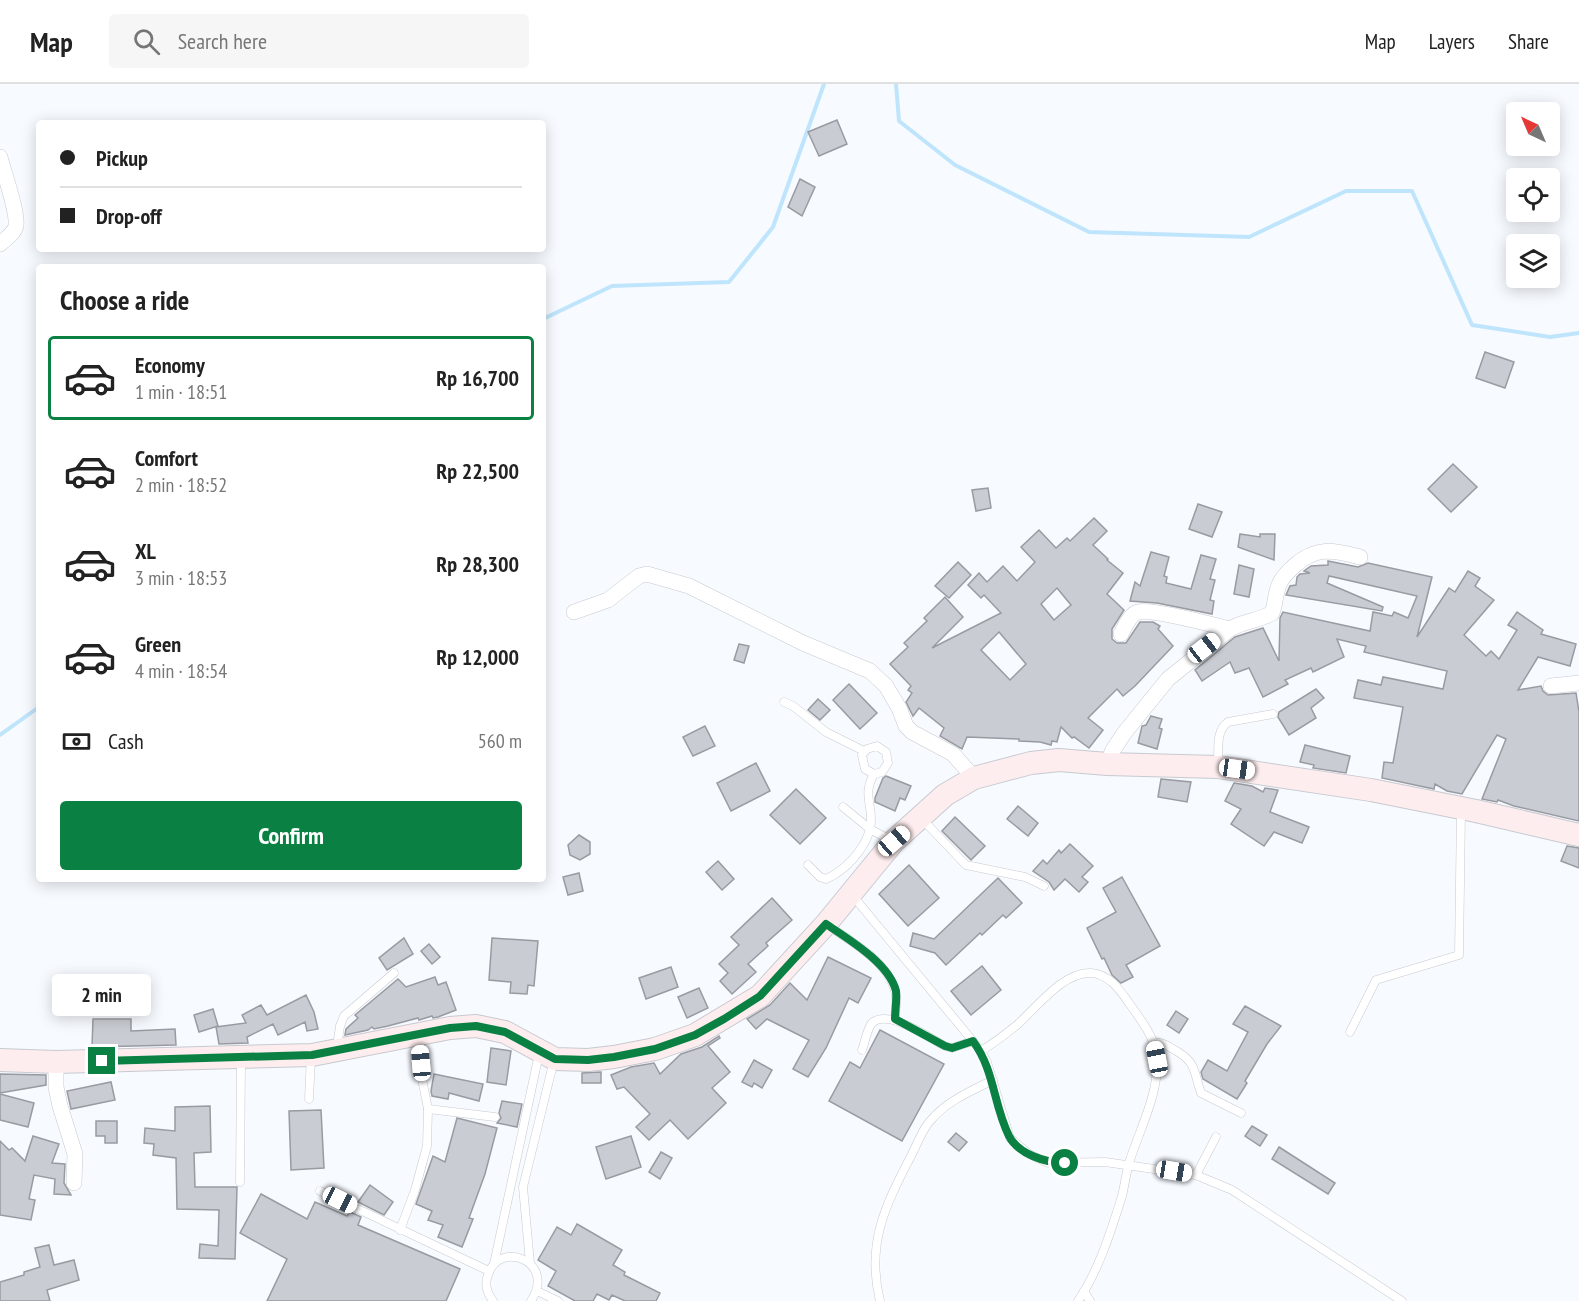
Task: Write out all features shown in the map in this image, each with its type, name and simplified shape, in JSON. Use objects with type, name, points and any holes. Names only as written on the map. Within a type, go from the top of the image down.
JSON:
[{"type":"street","points":[[0,157],[16,227],[0,243]]},
{"type":"street","points":[[1107,764],[1125,732],[1168,679],[1230,628],[1272,613],[1281,580],[1297,564],[1310,554],[1323,550],[1360,557]]},
{"type":"street","points":[[574,612],[608,600],[639,576],[647,574],[689,586],[803,643],[870,671],[886,686],[906,726],[929,743],[937,744],[953,753],[974,778]]},
{"type":"street","points":[[1121,634],[1132,616],[1139,612],[1230,628]]},
{"type":"street","points":[[1551,686],[1579,683]]},
{"type":"street","points":[[0,1060],[56,1062],[312,1055],[450,1028],[476,1026],[505,1032],[547,1055],[588,1060],[655,1049],[695,1035],[760,996],[826,924],[894,841],[945,795],[974,778],[1021,765],[1050,761],[1218,767],[1371,790],[1579,835]]},
{"type":"street","points":[[56,1062],[56,1087],[75,1154],[74,1183]]},
{"type":"lane","points":[[784,702],[793,706],[826,732],[864,751],[877,746],[886,752],[888,757],[886,768],[879,774],[867,772],[862,765],[864,751]]},
{"type":"lane","points":[[1218,767],[1219,735],[1224,725],[1228,722],[1273,714]]},
{"type":"lane","points":[[808,865],[824,879],[832,876],[859,851],[870,829],[872,818],[867,793],[874,774]]},
{"type":"lane","points":[[843,807],[870,829],[894,841]]},
{"type":"lane","points":[[1350,1032],[1376,980],[1459,955],[1461,808]]},
{"type":"lane","points":[[921,818],[966,865],[1025,877],[1044,886]]},
{"type":"lane","points":[[851,894],[981,1051],[993,1080],[1010,1138],[1029,1154],[1048,1163],[1105,1162],[1196,1175],[1232,1190],[1402,1301]]},
{"type":"lane","points":[[826,924],[865,951],[887,975],[896,991],[895,1019]]},
{"type":"lane","points":[[336,1051],[344,1016],[394,973]]},
{"type":"lane","points":[[981,1051],[998,1041],[1054,989],[1073,976],[1090,973],[1116,985],[1154,1043],[1157,1059],[1155,1085],[1101,1256],[1077,1301]]},
{"type":"lane","points":[[862,1050],[870,1025],[884,1018],[895,1019],[952,1048],[973,1041]]},
{"type":"lane","points":[[400,1230],[415,1190],[427,1146],[428,1109],[418,1034]]},
{"type":"lane","points":[[1154,1043],[1161,1042],[1186,1056],[1194,1068],[1201,1093],[1241,1113]]},
{"type":"lane","points":[[309,1099],[312,1055]]},
{"type":"lane","points":[[494,1264],[537,1067],[547,1055]]},
{"type":"lane","points":[[530,1263],[523,1187],[550,1070],[547,1055]]},
{"type":"lane","points":[[240,1182],[239,1062],[241,1058]]},
{"type":"lane","points":[[880,1301],[876,1286],[875,1251],[882,1217],[908,1162],[930,1121],[948,1104],[993,1080]]},
{"type":"lane","points":[[428,1109],[495,1117]]},
{"type":"lane","points":[[1196,1175],[1216,1137]]},
{"type":"lane","points":[[510,1185],[523,1187]]},
{"type":"lane","points":[[320,1191],[489,1271]]},
{"type":"lane","points":[[494,1301],[487,1291],[486,1281],[489,1271],[502,1258],[512,1256],[530,1263],[536,1271],[539,1281],[537,1291],[531,1301]]},
{"type":"lane","points":[[537,1291],[558,1301]]},
{"type":"lane","points":[[1084,1291],[1090,1301]]},
{"type":"building","points":[[837,120],[847,144],[819,156],[808,132]]},
{"type":"building","points":[[800,179],[815,187],[802,216],[788,207]]},
{"type":"building","points":[[1485,352],[1514,362],[1505,388],[1476,378]]},
{"type":"building","points":[[1453,464],[1477,487],[1451,512],[1428,489]]},
{"type":"building","points":[[988,488],[991,508],[976,511],[972,490]]},
{"type":"building","points":[[1198,504],[1222,512],[1212,537],[1189,529]]},
{"type":"building","points":[[1094,518],[1107,531],[1093,545],[1123,573],[1107,594],[1124,610],[1112,629],[1112,639],[1117,643],[1126,643],[1140,622],[1153,622],[1160,626],[1158,629],[1173,646],[1135,686],[1123,696],[1117,689],[1088,718],[1103,730],[1089,748],[1074,737],[1072,738],[1061,727],[1057,742],[1052,741],[1051,745],[1019,741],[1019,739],[967,737],[962,749],[940,736],[944,728],[919,708],[913,716],[906,702],[912,693],[908,690],[911,686],[890,664],[908,647],[904,643],[927,621],[924,618],[945,597],[963,617],[932,648],[1001,613],[984,595],[981,598],[968,585],[979,573],[987,582],[1003,566],[1017,581],[1035,562],[1021,547],[1039,530],[1056,548],[1067,538],[1070,541]],"holes":[[[1057,588],[1071,605],[1054,620],[1041,604]],[[999,632],[1026,664],[1010,680],[981,650]]]},
{"type":"building","points":[[1240,534],[1260,537],[1260,534],[1275,534],[1274,560],[1238,547]]},
{"type":"building","points":[[1151,552],[1169,557],[1164,576],[1167,577],[1166,583],[1191,589],[1201,555],[1216,559],[1210,579],[1215,580],[1210,600],[1214,601],[1212,614],[1157,603],[1130,601],[1135,582],[1140,586]]},
{"type":"building","points":[[1328,561],[1358,567],[1368,563],[1432,577],[1417,637],[1449,588],[1455,592],[1468,571],[1480,578],[1475,586],[1494,600],[1464,635],[1486,656],[1491,651],[1499,659],[1517,630],[1508,625],[1517,612],[1543,630],[1541,634],[1576,644],[1570,666],[1538,657],[1518,690],[1541,686],[1548,695],[1576,693],[1579,712],[1579,821],[1498,800],[1497,802],[1482,799],[1506,739],[1497,735],[1462,794],[1447,791],[1435,784],[1434,789],[1382,778],[1384,762],[1393,763],[1403,707],[1354,698],[1358,680],[1381,685],[1383,677],[1443,689],[1447,671],[1364,652],[1366,646],[1337,639],[1344,657],[1313,672],[1311,668],[1285,680],[1288,684],[1263,697],[1249,668],[1235,673],[1230,662],[1202,681],[1195,670],[1235,637],[1263,628],[1279,661],[1280,618],[1283,612],[1370,631],[1373,612],[1392,616],[1394,612],[1408,618],[1417,596],[1329,576],[1327,583],[1383,607],[1382,611],[1286,595],[1290,586],[1296,585],[1300,574],[1310,573],[1304,571],[1311,566],[1328,565]]},
{"type":"building","points":[[958,562],[971,575],[949,598],[935,586]]},
{"type":"building","points":[[1239,565],[1254,569],[1249,597],[1234,594]]},
{"type":"building","points":[[739,644],[749,646],[744,663],[734,660]]},
{"type":"building","points":[[849,684],[877,713],[860,729],[833,700]]},
{"type":"building","points":[[1316,689],[1324,698],[1311,708],[1316,718],[1289,735],[1278,717],[1279,712]]},
{"type":"building","points":[[818,699],[830,710],[820,720],[808,710]]},
{"type":"building","points":[[1151,716],[1162,719],[1157,749],[1138,743],[1142,726],[1146,725]]},
{"type":"building","points":[[705,726],[715,746],[693,756],[683,737]]},
{"type":"building","points":[[1305,745],[1350,756],[1346,773],[1313,768],[1314,765],[1300,762]]},
{"type":"building","points":[[756,763],[770,791],[731,811],[717,783]]},
{"type":"building","points":[[886,776],[911,786],[905,800],[900,798],[895,811],[875,802],[883,778]]},
{"type":"building","points":[[1161,779],[1191,782],[1187,802],[1158,797]]},
{"type":"building","points":[[1234,783],[1252,786],[1263,792],[1265,788],[1278,790],[1270,812],[1309,827],[1302,843],[1274,832],[1264,846],[1231,824],[1241,809],[1225,801]]},
{"type":"building","points":[[796,789],[826,818],[800,844],[770,815]]},
{"type":"building","points":[[1018,806],[1038,823],[1028,836],[1007,819]]},
{"type":"building","points":[[955,817],[985,846],[971,860],[942,831]]},
{"type":"building","points":[[579,835],[590,842],[590,854],[580,860],[570,855],[568,845]]},
{"type":"building","points":[[1070,844],[1093,866],[1082,877],[1088,882],[1079,892],[1065,879],[1054,890],[1049,882],[1033,871],[1043,860],[1047,864],[1059,850],[1061,853]]},
{"type":"building","points":[[1567,846],[1579,848],[1579,868],[1561,861]]},
{"type":"building","points":[[718,861],[734,879],[722,890],[706,872]]},
{"type":"building","points":[[909,865],[939,898],[908,926],[879,894]]},
{"type":"building","points":[[579,873],[583,891],[568,895],[563,877]]},
{"type":"building","points":[[1122,877],[1160,946],[1126,965],[1133,977],[1121,983],[1112,975],[1104,958],[1102,959],[1087,928],[1116,912],[1103,888]]},
{"type":"building","points":[[998,878],[1022,903],[1006,918],[1003,915],[982,935],[980,933],[946,965],[935,953],[910,946],[913,933],[934,939]]},
{"type":"building","points":[[772,898],[792,920],[766,943],[768,946],[748,964],[756,972],[732,994],[720,981],[728,973],[719,964],[739,945],[731,937]]},
{"type":"building","points":[[404,938],[413,954],[387,970],[379,958]]},
{"type":"building","points":[[492,938],[538,941],[534,986],[528,985],[527,994],[510,993],[511,982],[489,980]]},
{"type":"building","points":[[429,944],[440,957],[432,964],[421,951]]},
{"type":"building","points":[[828,957],[871,978],[858,1003],[849,998],[826,1048],[808,1077],[793,1069],[809,1040],[767,1019],[756,1029],[747,1019],[770,1005],[790,983],[807,1000]]},
{"type":"building","points":[[982,966],[1001,990],[971,1015],[951,991]]},
{"type":"building","points":[[671,967],[678,987],[646,999],[639,978]]},
{"type":"building","points":[[435,977],[438,985],[446,982],[456,1010],[438,1017],[433,1018],[432,1016],[419,1020],[418,1018],[345,1035],[346,1029],[358,1018],[355,1015],[398,979],[406,987]]},
{"type":"building","points":[[699,988],[708,1008],[687,1018],[678,997]]},
{"type":"building","points":[[306,995],[314,1012],[318,1029],[307,1031],[305,1022],[278,1035],[273,1024],[247,1037],[248,1043],[219,1044],[216,1027],[246,1023],[242,1015],[261,1005],[267,1015]]},
{"type":"building","points":[[1245,1006],[1281,1026],[1267,1044],[1237,1099],[1203,1079],[1201,1072],[1208,1060],[1227,1071],[1248,1032],[1233,1024]]},
{"type":"building","points":[[213,1009],[218,1026],[199,1032],[194,1015]]},
{"type":"building","points":[[1176,1011],[1188,1019],[1179,1033],[1167,1025]]},
{"type":"building","points":[[93,1019],[131,1019],[131,1031],[175,1029],[176,1045],[92,1047]]},
{"type":"building","points":[[880,1030],[944,1064],[902,1141],[829,1101],[850,1062],[860,1068]]},
{"type":"building","points":[[719,1036],[720,1038],[708,1046],[730,1072],[712,1088],[726,1103],[688,1139],[670,1120],[649,1140],[636,1127],[650,1114],[624,1087],[617,1089],[611,1075],[631,1067],[654,1063],[660,1074],[681,1054],[702,1047]]},
{"type":"building","points":[[491,1048],[511,1051],[506,1085],[487,1082]]},
{"type":"building","points":[[754,1060],[772,1070],[762,1088],[754,1083],[752,1087],[742,1082]]},
{"type":"building","points":[[601,1072],[601,1083],[582,1083],[582,1073]]},
{"type":"building","points":[[0,1074],[46,1075],[46,1085],[0,1093]]},
{"type":"building","points":[[434,1074],[483,1084],[479,1101],[449,1093],[448,1099],[432,1096]]},
{"type":"building","points":[[111,1082],[115,1100],[71,1109],[67,1091]]},
{"type":"building","points":[[0,1094],[34,1103],[28,1127],[0,1120]]},
{"type":"building","points":[[502,1101],[522,1104],[517,1127],[497,1123],[501,1118],[499,1113]]},
{"type":"building","points":[[210,1106],[211,1152],[194,1153],[195,1187],[237,1187],[235,1259],[199,1258],[200,1244],[218,1246],[219,1210],[177,1209],[176,1158],[153,1155],[154,1144],[144,1143],[145,1128],[175,1131],[175,1107]]},
{"type":"building","points":[[321,1110],[324,1168],[291,1170],[289,1111]]},
{"type":"building","points":[[457,1118],[497,1128],[485,1174],[469,1218],[473,1219],[462,1247],[438,1237],[443,1225],[428,1220],[432,1211],[416,1204],[433,1156],[445,1162]]},
{"type":"building","points":[[96,1121],[117,1121],[117,1143],[105,1143],[105,1136],[96,1136]]},
{"type":"building","points":[[1252,1126],[1267,1135],[1260,1146],[1245,1136]]},
{"type":"building","points":[[956,1133],[967,1142],[959,1151],[948,1142]]},
{"type":"building","points":[[33,1136],[59,1144],[52,1163],[65,1164],[64,1183],[71,1195],[54,1194],[55,1179],[34,1175],[29,1199],[35,1200],[31,1220],[0,1215],[0,1141],[9,1150],[12,1148],[25,1161]]},
{"type":"building","points":[[631,1136],[641,1167],[606,1179],[596,1147]]},
{"type":"building","points":[[1279,1147],[1335,1183],[1328,1194],[1272,1159]]},
{"type":"building","points":[[661,1152],[672,1158],[660,1179],[649,1172]]},
{"type":"building","points":[[370,1185],[393,1202],[384,1215],[358,1202]]},
{"type":"building","points":[[261,1194],[307,1219],[315,1202],[347,1216],[350,1212],[361,1217],[358,1225],[460,1269],[446,1301],[267,1301],[287,1259],[240,1233]]},
{"type":"building","points":[[577,1224],[622,1250],[613,1265],[625,1272],[624,1275],[660,1293],[656,1301],[625,1301],[612,1295],[609,1300],[597,1294],[593,1301],[575,1301],[548,1286],[556,1271],[538,1260],[557,1227],[571,1235]]},
{"type":"building","points":[[49,1245],[54,1265],[74,1260],[79,1280],[47,1290],[50,1301],[0,1301],[0,1282],[24,1275],[24,1272],[40,1267],[35,1248]]},
{"type":"waterway","points":[[546,318],[612,286],[729,282],[773,227],[824,84]]},
{"type":"waterway","points":[[896,84],[899,121],[955,165],[1089,232],[1249,237],[1346,191],[1412,191],[1472,325],[1550,337],[1579,333]]},
{"type":"waterway","points":[[0,735],[36,709]]},
{"type":"route","points":[[102,1061],[312,1055],[450,1028],[476,1026],[505,1032],[555,1059],[588,1060],[614,1057],[655,1049],[695,1035],[724,1019],[760,996],[826,924],[865,951],[887,975],[896,991],[895,1019],[952,1048],[973,1041],[987,1062],[1010,1138],[1029,1154],[1048,1163],[1065,1163]]}]
